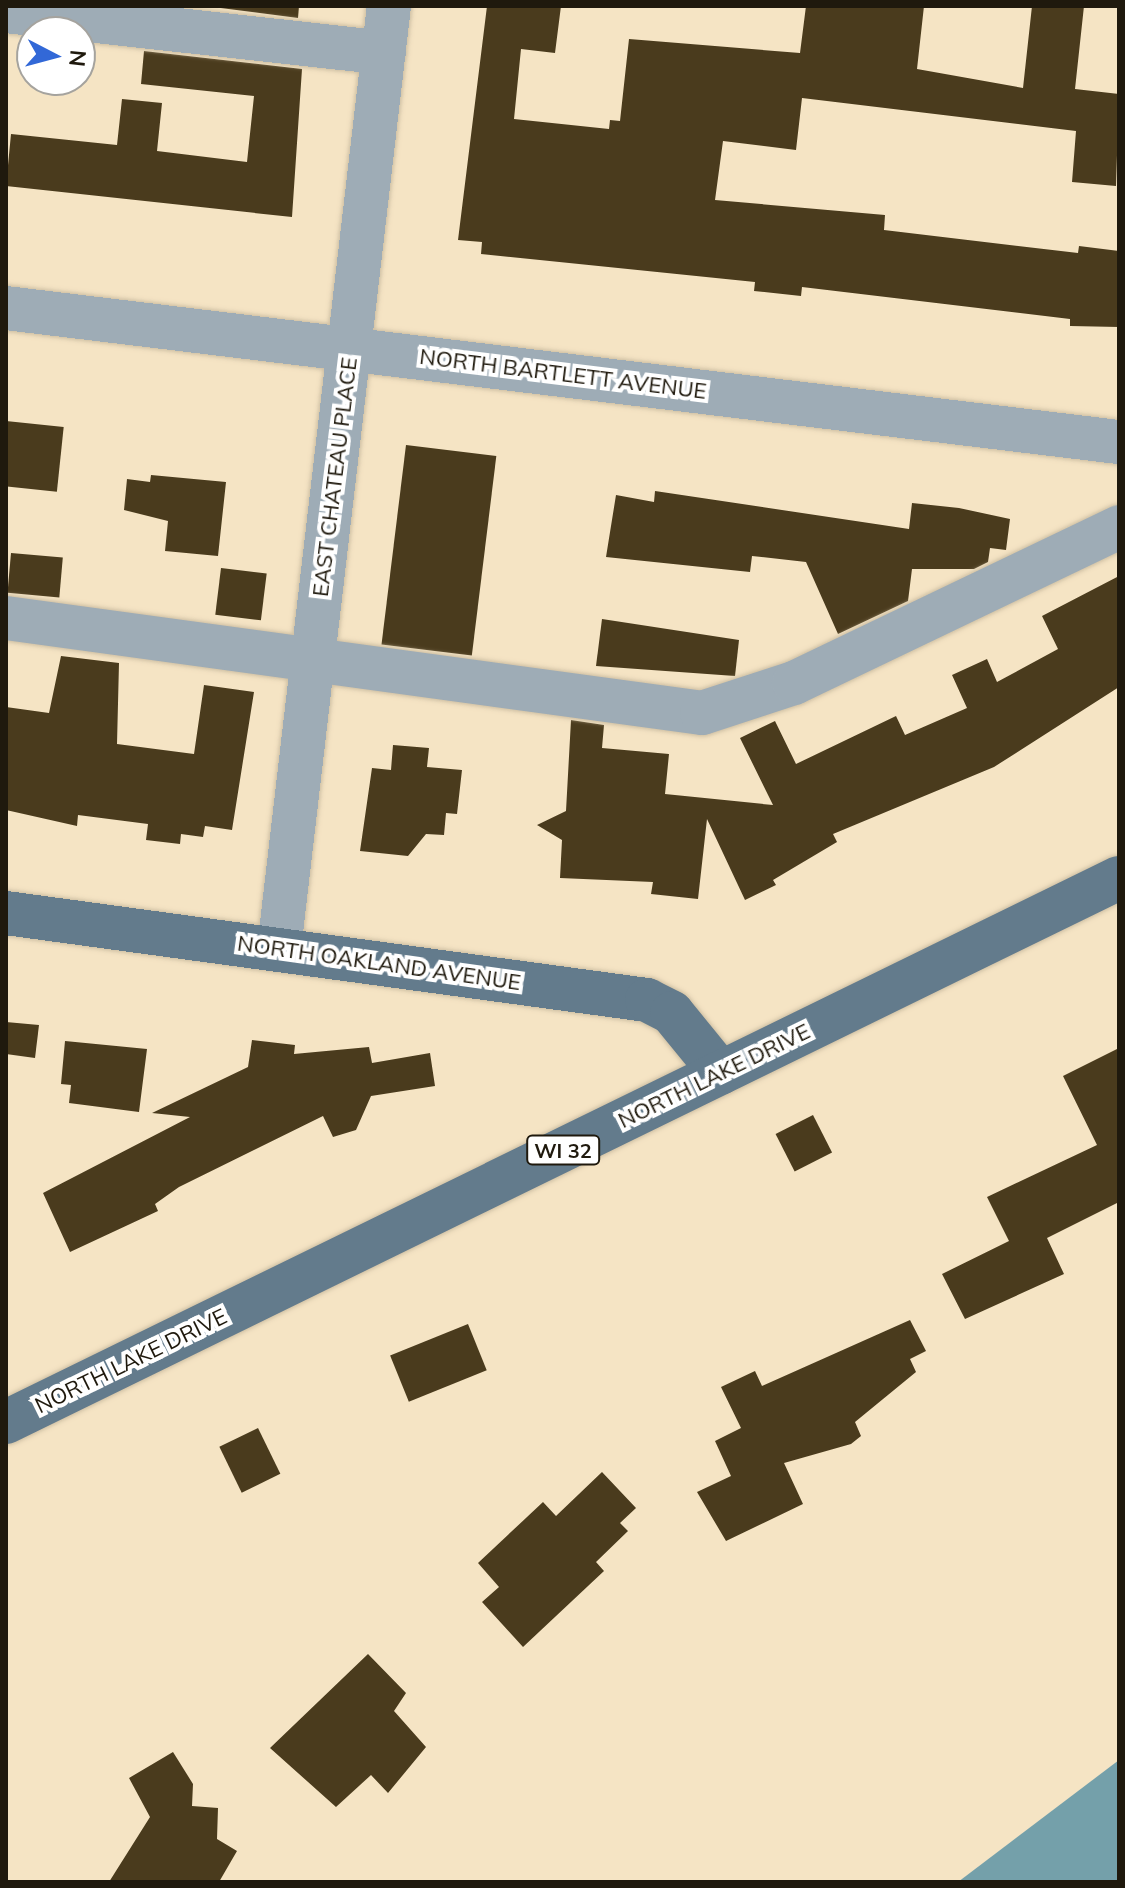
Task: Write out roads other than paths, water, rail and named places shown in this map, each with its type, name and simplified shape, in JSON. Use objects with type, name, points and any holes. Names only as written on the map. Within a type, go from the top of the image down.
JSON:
[{"type":"main road","name":"NORTH LAKE DRIVE","points":[[6,1422],[1119,878]]},
{"type":"main road","name":"NORTH OAKLAND AVENUE","points":[[6,913],[647,1000],[672,1013],[721,1073]]},
{"type":"street","name":"EAST CHATEAU PLACE","points":[[279,949],[389,6]]},
{"type":"street","points":[[6,11],[384,53]]},
{"type":"street","name":"NORTH BARTLETT AVENUE","points":[[6,308],[1119,442]]},
{"type":"street","points":[[6,618],[702,713],[794,683],[1119,527]]},
{"type":"water","points":[[1119,1760],[1119,1882],[958,1882]]}]
